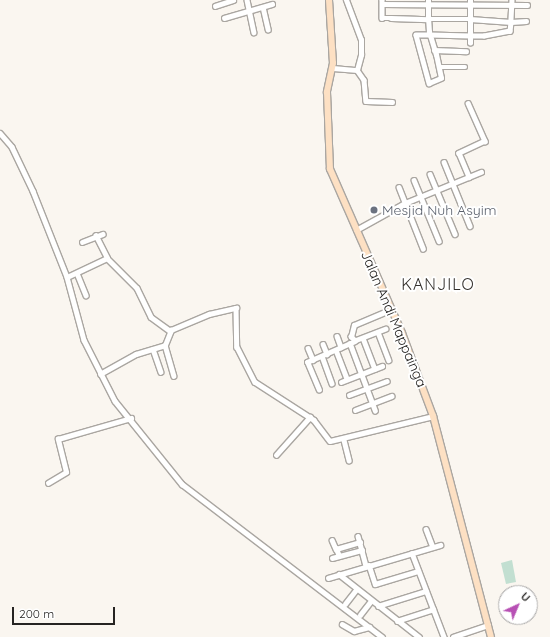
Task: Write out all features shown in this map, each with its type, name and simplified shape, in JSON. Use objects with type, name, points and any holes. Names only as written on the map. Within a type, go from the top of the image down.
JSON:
[{"type":"main road","name":"Jalan Andi Mappainga","points":[[329,0],[333,68],[327,92],[330,169],[392,309],[434,416],[491,637]]},
{"type":"street","points":[[215,6],[233,0]]},
{"type":"street","points":[[247,0],[254,32]]},
{"type":"street","points":[[346,0],[361,40],[357,70],[364,80],[366,101],[392,102]]},
{"type":"street","points":[[428,1],[430,35],[439,66],[441,79],[428,82],[414,37],[430,35],[470,36],[507,34],[511,22],[512,2]]},
{"type":"street","points":[[526,21],[511,22],[382,18],[382,2],[512,2],[527,5]]},
{"type":"street","points":[[470,2],[470,43]]},
{"type":"street","points":[[224,18],[272,4]]},
{"type":"street","points":[[263,7],[268,29]]},
{"type":"street","points":[[434,50],[466,51]]},
{"type":"street","points":[[439,66],[465,67]]},
{"type":"street","points":[[333,68],[357,70]]},
{"type":"street","points":[[468,103],[485,141],[459,153],[469,178]]},
{"type":"street","points":[[0,133],[25,173],[67,277],[82,332],[100,374],[114,399],[131,418],[182,484],[382,637]]},
{"type":"street","points":[[444,162],[470,226]]},
{"type":"street","points":[[356,230],[405,203],[481,172]]},
{"type":"street","points":[[430,174],[456,234]]},
{"type":"street","points":[[414,180],[439,241]]},
{"type":"street","points":[[399,187],[423,248]]},
{"type":"street","points":[[82,242],[103,234]]},
{"type":"street","points":[[96,236],[107,258],[137,288],[151,317],[170,331]]},
{"type":"street","points":[[67,277],[107,258]]},
{"type":"street","points":[[77,273],[86,295]]},
{"type":"street","points":[[174,376],[165,345],[170,331],[209,314],[236,308],[238,350],[255,382],[310,417],[330,441],[344,440],[434,416]]},
{"type":"street","points":[[375,410],[351,338],[354,325],[392,309]]},
{"type":"street","points":[[319,390],[307,362],[386,329]]},
{"type":"street","points":[[378,332],[389,360]]},
{"type":"street","points":[[337,336],[338,349],[347,380]]},
{"type":"street","points":[[363,338],[375,369]]},
{"type":"street","points":[[324,344],[324,355],[332,384]]},
{"type":"street","points":[[100,374],[153,349],[165,345]]},
{"type":"street","points":[[308,348],[313,360]]},
{"type":"street","points":[[153,349],[161,372]]},
{"type":"street","points":[[341,382],[382,366]]},
{"type":"street","points":[[349,395],[387,381]]},
{"type":"street","points":[[355,410],[392,396]]},
{"type":"street","points":[[276,455],[310,417]]},
{"type":"street","points":[[48,483],[66,472],[58,439],[131,418]]},
{"type":"street","points":[[344,440],[349,460]]},
{"type":"street","points":[[426,529],[433,547]]},
{"type":"street","points":[[358,536],[375,584],[418,571]]},
{"type":"street","points":[[332,540],[339,556]]},
{"type":"street","points":[[336,549],[360,542]]},
{"type":"street","points":[[328,578],[440,545]]},
{"type":"street","points":[[332,558],[362,550]]},
{"type":"street","points":[[412,553],[444,637]]},
{"type":"street","points":[[339,574],[356,590],[419,637]]},
{"type":"street","points":[[345,604],[356,590]]},
{"type":"street","points":[[378,606],[426,591]]},
{"type":"street","points":[[360,615],[371,601]]},
{"type":"street","points":[[397,621],[434,609]]},
{"type":"street","points":[[342,624],[354,631],[369,627]]},
{"type":"street","points":[[452,637],[488,625]]},
{"type":"green space","points":[[512,560],[516,582],[506,584],[501,563]]},
{"type":"place","name":"Mesjid Nuh Asyim","points":[[374,210]]},
{"type":"district","name":"KANJILO","points":[[438,284]]}]
